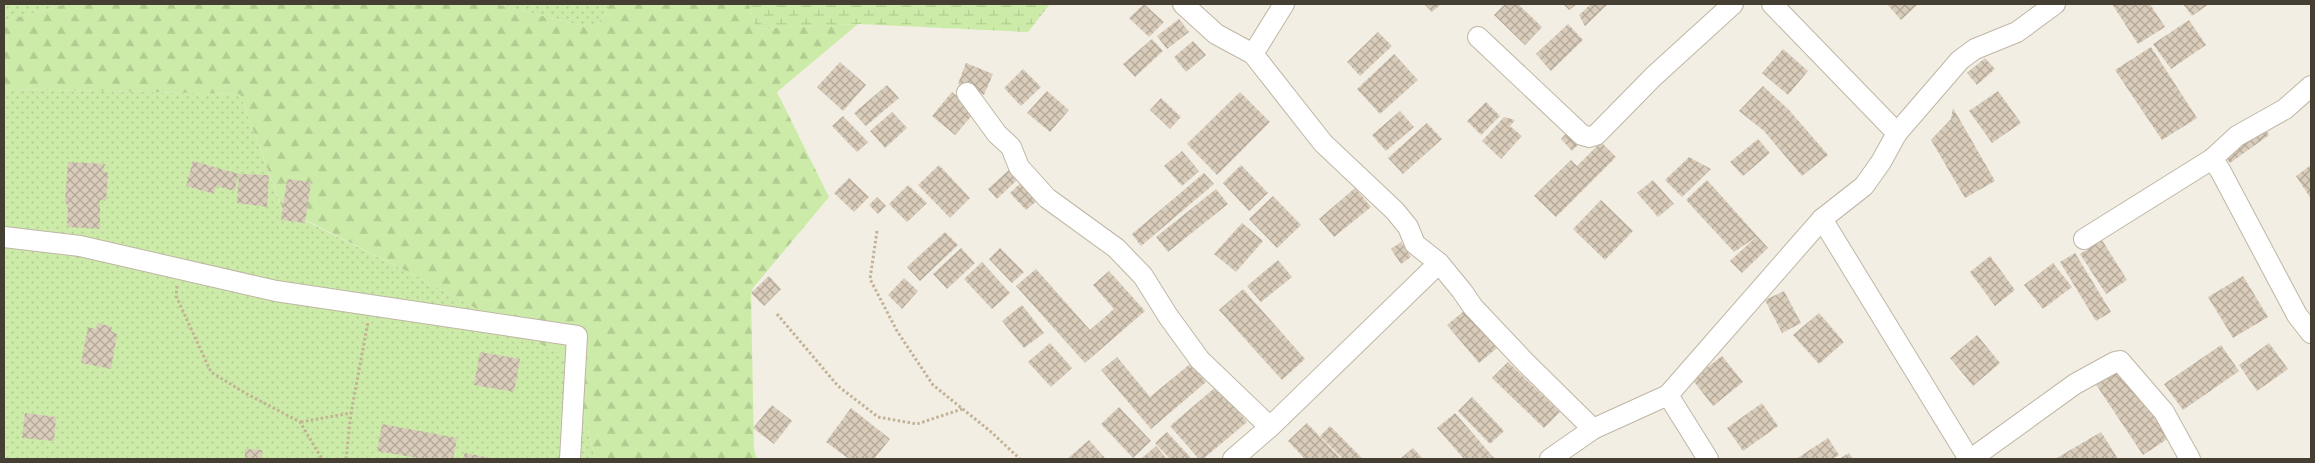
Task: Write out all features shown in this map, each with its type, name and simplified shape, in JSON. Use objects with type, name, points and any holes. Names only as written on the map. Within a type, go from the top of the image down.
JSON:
[{"type":"street","points":[[1183,4],[1216,34],[1253,54],[1323,143],[1395,211],[1408,227],[1415,244],[1438,263],[1474,307],[1524,362],[1594,429]]},
{"type":"street","points":[[1253,54],[1284,4]]},
{"type":"street","points":[[1478,37],[1582,135],[1589,137],[1596,135],[1654,76],[1733,4]]},
{"type":"street","points":[[1772,4],[1897,134]]},
{"type":"street","points":[[1550,459],[1594,429],[1668,395],[1822,219],[1864,186],[1897,134],[1960,60],[1975,50],[2017,32],[2055,4]]},
{"type":"street","points":[[2084,239],[2212,159],[2237,136],[2285,109],[2311,86]]},
{"type":"street","points":[[967,93],[997,134],[1011,147],[1019,167],[1047,198],[1116,248],[1143,276],[1168,316],[1200,360],[1270,427]]},
{"type":"street","points":[[2212,159],[2220,170],[2297,315],[2311,333]]},
{"type":"street","points":[[1822,219],[1970,459],[2075,384],[2120,361],[2164,412],[2190,459]]},
{"type":"street","points":[[4,237],[80,246],[276,291],[577,336],[570,459]]},
{"type":"street","points":[[1233,459],[1270,427],[1438,263]]},
{"type":"street","points":[[1668,395],[1708,459]]},
{"type":"path","points":[[877,231],[870,279],[897,331],[933,385],[1020,459]]},
{"type":"path","points":[[179,269],[176,296],[212,372],[245,393],[300,422],[322,459]]},
{"type":"path","points":[[346,459],[352,412],[371,304]]},
{"type":"path","points":[[777,314],[838,386],[878,417],[917,424],[963,409]]},
{"type":"path","points":[[300,422],[352,412]]},
{"type":"green space","points":[[4,4],[67,4],[4,21]]},
{"type":"green space","points":[[67,4],[495,4],[595,29],[610,4],[749,4],[756,29],[858,24],[777,92],[829,197],[753,288],[751,293],[754,449],[757,459],[595,459],[572,361],[422,279],[282,208],[240,94],[4,89],[4,21]]},
{"type":"green space","points":[[495,4],[610,4],[595,29]]},
{"type":"green space","points":[[749,4],[1050,4],[1028,32],[858,24],[756,29]]},
{"type":"green space","points":[[4,89],[240,94],[282,209],[422,279],[572,361],[595,459],[4,459]]},
{"type":"building","points":[[1144,4],[1164,22],[1149,37],[1129,18]]},
{"type":"building","points":[[1424,4],[1441,4],[1432,12]]},
{"type":"building","points":[[1505,4],[1518,4],[1542,27],[1525,45],[1494,15]]},
{"type":"building","points":[[1563,4],[1577,4],[1569,10]]},
{"type":"building","points":[[1591,4],[1608,4],[1585,26],[1579,15]]},
{"type":"building","points":[[1887,4],[1918,4],[1901,20]]},
{"type":"building","points":[[2112,4],[2150,4],[2165,27],[2138,44]]},
{"type":"building","points":[[2183,4],[2209,4],[2192,16]]},
{"type":"building","points":[[1179,19],[1189,32],[1167,49],[1157,36]]},
{"type":"building","points":[[2189,20],[2206,45],[2171,69],[2153,44]]},
{"type":"building","points":[[1568,24],[1583,40],[1551,71],[1536,54]]},
{"type":"building","points":[[1378,32],[1392,46],[1360,76],[1347,62]]},
{"type":"building","points":[[1152,39],[1163,51],[1135,77],[1123,64]]},
{"type":"building","points":[[1193,41],[1206,55],[1186,72],[1174,57]]},
{"type":"building","points":[[2151,47],[2197,118],[2162,140],[2115,70]]},
{"type":"building","points":[[1783,49],[1808,71],[1788,95],[1762,73]]},
{"type":"building","points":[[1394,54],[1418,80],[1380,114],[1357,89]]},
{"type":"building","points":[[1985,58],[1995,69],[1977,85],[1967,73]]},
{"type":"building","points":[[840,62],[866,85],[843,111],[817,87]]},
{"type":"building","points":[[966,63],[993,74],[984,95],[958,84]]},
{"type":"building","points":[[1023,69],[1041,87],[1021,106],[1004,88]]},
{"type":"building","points":[[887,85],[899,98],[866,126],[854,113]]},
{"type":"building","points":[[1763,86],[1789,110],[1828,155],[1802,176],[1764,131],[1739,111]]},
{"type":"building","points":[[1047,91],[1069,110],[1050,132],[1027,113]]},
{"type":"building","points":[[1998,91],[2021,123],[1992,143],[1969,111]]},
{"type":"building","points":[[952,92],[975,112],[955,135],[932,116]]},
{"type":"building","points":[[1240,92],[1270,122],[1217,175],[1187,144]]},
{"type":"building","points":[[1161,98],[1181,117],[1170,129],[1150,110]]},
{"type":"building","points":[[1486,102],[1500,116],[1481,135],[1467,121]]},
{"type":"building","points":[[1953,108],[1995,181],[1965,198],[1931,140],[1951,119]]},
{"type":"building","points":[[1400,111],[1414,127],[1386,151],[1372,135]]},
{"type":"building","points":[[892,112],[907,128],[885,148],[870,131]]},
{"type":"building","points":[[843,116],[868,142],[857,152],[832,126]]},
{"type":"building","points":[[1504,117],[1515,120],[1510,126],[1522,136],[1501,159],[1482,141]]},
{"type":"building","points":[[1427,123],[1442,139],[1403,174],[1388,158]]},
{"type":"building","points":[[2262,124],[2269,135],[2230,163],[2222,153]]},
{"type":"building","points":[[1571,128],[1583,140],[1572,151],[1561,139]]},
{"type":"building","points":[[1758,139],[1770,153],[1743,176],[1730,162]]},
{"type":"building","points":[[1601,142],[1616,157],[1556,217],[1534,196],[1571,160],[1577,166]]},
{"type":"building","points":[[1182,151],[1199,171],[1182,186],[1164,166]]},
{"type":"building","points":[[1689,157],[1711,169],[1682,197],[1665,180]]},
{"type":"building","points":[[193,161],[239,174],[234,191],[216,186],[214,194],[186,186]]},
{"type":"building","points":[[68,162],[105,164],[103,171],[108,172],[106,201],[100,200],[100,229],[67,227],[68,207],[65,202]]},
{"type":"building","points":[[939,165],[970,198],[950,218],[918,185]]},
{"type":"building","points":[[1241,165],[1268,193],[1249,211],[1223,183]]},
{"type":"building","points":[[2311,165],[2311,199],[2296,176]]},
{"type":"building","points":[[1011,168],[1020,177],[997,199],[988,189]]},
{"type":"building","points":[[1204,173],[1214,184],[1141,246],[1132,234]]},
{"type":"building","points":[[239,174],[269,175],[267,207],[237,203]]},
{"type":"building","points":[[849,178],[869,197],[854,212],[834,193]]},
{"type":"building","points":[[287,179],[311,182],[305,223],[281,220]]},
{"type":"building","points":[[1653,180],[1674,204],[1658,217],[1637,193]]},
{"type":"building","points":[[1707,180],[1768,248],[1742,273],[1730,261],[1756,237],[1734,252],[1686,200]]},
{"type":"building","points":[[1023,181],[1039,199],[1026,210],[1010,193]]},
{"type":"building","points":[[908,185],[927,203],[907,222],[889,204]]},
{"type":"building","points":[[1355,188],[1371,207],[1334,237],[1319,219]]},
{"type":"building","points":[[1216,189],[1228,204],[1168,252],[1156,237]]},
{"type":"building","points":[[1273,196],[1301,225],[1277,248],[1249,219]]},
{"type":"building","points":[[877,197],[886,206],[878,214],[869,205]]},
{"type":"building","points":[[1601,200],[1633,231],[1605,260],[1573,229]]},
{"type":"building","points":[[1242,223],[1263,241],[1236,272],[1214,254]]},
{"type":"building","points":[[945,232],[958,245],[920,281],[907,267]]},
{"type":"building","points":[[2102,240],[2127,280],[2106,294],[2080,254]]},
{"type":"building","points":[[1401,242],[1411,257],[1401,264],[1391,249]]},
{"type":"building","points":[[961,248],[975,263],[947,289],[933,274]]},
{"type":"building","points":[[1000,248],[1024,272],[1012,283],[989,259]]},
{"type":"building","points":[[2075,253],[2111,312],[2096,321],[2060,262]]},
{"type":"building","points":[[1990,256],[2015,290],[1995,306],[1970,272]]},
{"type":"building","points":[[1278,260],[1292,277],[1261,302],[1247,286]]},
{"type":"building","points":[[982,262],[1010,293],[992,309],[964,279]]},
{"type":"building","points":[[2053,263],[2072,287],[2043,309],[2024,285]]},
{"type":"building","points":[[1036,269],[1090,330],[1114,309],[1093,285],[1109,271],[1145,311],[1085,363],[1016,286]]},
{"type":"building","points":[[769,276],[781,289],[764,306],[751,293]]},
{"type":"building","points":[[2243,276],[2268,317],[2233,338],[2208,297]]},
{"type":"building","points":[[904,278],[918,291],[902,309],[888,295]]},
{"type":"building","points":[[1243,289],[1305,359],[1282,380],[1219,310]]},
{"type":"building","points":[[1784,291],[1801,323],[1782,333],[1765,300]]},
{"type":"building","points":[[1022,305],[1044,333],[1024,348],[1002,321]]},
{"type":"building","points":[[1470,306],[1502,344],[1479,363],[1447,325]]},
{"type":"building","points":[[1819,313],[1844,342],[1819,364],[1793,335]]},
{"type":"building","points":[[98,323],[112,327],[111,331],[117,334],[111,369],[81,363],[88,327],[96,329]]},
{"type":"building","points":[[1977,335],[2000,363],[1973,386],[1950,358]]},
{"type":"building","points":[[1050,343],[1072,368],[1051,387],[1028,362]]},
{"type":"building","points":[[2269,343],[2288,369],[2257,391],[2239,365]]},
{"type":"building","points":[[2221,345],[2239,371],[2183,410],[2164,384]]},
{"type":"building","points":[[480,352],[520,359],[514,392],[474,385]]},
{"type":"building","points":[[1722,356],[1743,382],[1713,406],[1692,379]]},
{"type":"building","points":[[1117,357],[1150,397],[1190,364],[1206,382],[1151,429],[1101,370]]},
{"type":"building","points":[[1508,362],[1560,412],[1544,428],[1492,378]]},
{"type":"building","points":[[2120,366],[2169,438],[2143,455],[2095,383]]},
{"type":"building","points":[[1217,386],[1247,422],[1203,459],[1199,459],[1170,426]]},
{"type":"building","points":[[1472,397],[1504,431],[1490,444],[1458,411]]},
{"type":"building","points":[[1762,403],[1778,426],[1743,451],[1727,428]]},
{"type":"building","points":[[772,405],[792,421],[774,444],[753,428]]},
{"type":"building","points":[[1119,407],[1151,441],[1133,458],[1101,424]]},
{"type":"building","points":[[851,408],[890,439],[874,459],[849,459],[826,442]]},
{"type":"building","points":[[25,413],[56,417],[54,441],[22,438]]},
{"type":"building","points":[[1455,413],[1495,459],[1464,459],[1437,428]]},
{"type":"building","points":[[1307,423],[1341,459],[1305,459],[1288,441]]},
{"type":"building","points":[[382,424],[457,438],[453,459],[423,459],[377,451]]},
{"type":"building","points":[[1330,426],[1363,459],[1343,459],[1320,436]]},
{"type":"building","points":[[1167,432],[1192,459],[1170,459],[1155,443]]},
{"type":"building","points":[[2101,432],[2118,459],[2055,459]]},
{"type":"building","points":[[1828,438],[1839,455],[1832,459],[1796,459]]},
{"type":"building","points":[[1089,440],[1106,459],[1067,459]]},
{"type":"building","points":[[1156,446],[1167,459],[1141,459]]},
{"type":"building","points":[[1413,448],[1423,459],[1400,459]]},
{"type":"building","points":[[245,449],[262,450],[262,459],[245,459]]},
{"type":"building","points":[[465,453],[491,458],[491,459],[463,459]]},
{"type":"building","points":[[1849,453],[1853,459],[1839,459]]}]
